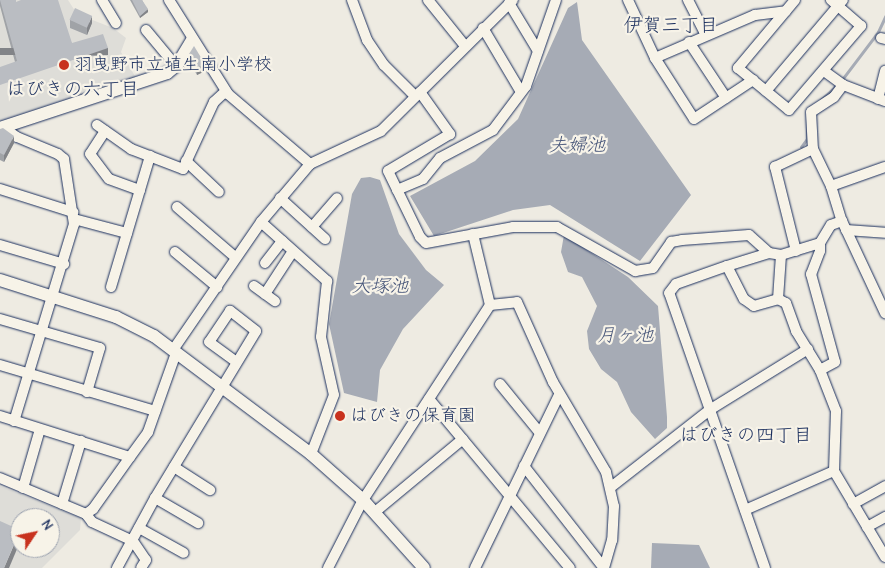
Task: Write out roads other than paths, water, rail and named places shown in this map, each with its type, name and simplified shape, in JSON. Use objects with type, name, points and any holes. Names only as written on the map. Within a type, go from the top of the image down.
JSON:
[{"type":"street","points":[[102,0],[116,23]]},
{"type":"street","points":[[169,0],[192,40],[226,91],[310,164]]},
{"type":"street","points":[[352,0],[367,40],[384,65],[418,94],[450,134],[388,171],[420,237],[426,243],[513,227],[558,227],[635,271],[653,268],[671,242],[682,240],[749,235],[769,253]]},
{"type":"street","points":[[428,0],[466,46]]},
{"type":"street","points":[[397,190],[423,179],[440,158],[493,130],[521,92],[556,0]]},
{"type":"street","points":[[642,0],[630,3],[655,58],[694,119],[753,80]]},
{"type":"street","points":[[688,0],[706,34]]},
{"type":"street","points":[[766,91],[837,2],[861,26],[789,110],[738,68],[795,0]]},
{"type":"street","points":[[86,514],[93,510],[148,432],[174,352],[235,257],[260,222],[310,164],[380,131],[511,1],[538,51]]},
{"type":"street","points":[[655,58],[706,34],[755,16],[786,11]]},
{"type":"street","points":[[483,28],[521,92]]},
{"type":"street","points":[[146,30],[176,66]]},
{"type":"street","points":[[2,128],[154,78],[176,66],[192,40]]},
{"type":"street","points":[[689,42],[726,98]]},
{"type":"street","points":[[824,71],[842,85],[882,100],[885,71]]},
{"type":"street","points":[[842,85],[834,97],[811,112],[813,150],[831,186],[844,225],[885,313]]},
{"type":"street","points":[[140,190],[109,179],[90,154],[101,128],[131,149],[183,169],[214,102],[226,91]]},
{"type":"street","points":[[2,128],[17,138],[58,154],[64,159],[73,216],[64,264],[41,330],[14,421]]},
{"type":"street","points":[[796,251],[775,167],[813,150]]},
{"type":"street","points":[[111,287],[150,156]]},
{"type":"street","points":[[186,162],[219,192]]},
{"type":"street","points":[[831,186],[885,167]]},
{"type":"street","points":[[0,189],[73,216],[127,233]]},
{"type":"street","points":[[280,198],[325,239]]},
{"type":"street","points":[[312,227],[337,198]]},
{"type":"street","points":[[177,207],[235,257]]},
{"type":"street","points":[[260,222],[327,281],[321,337],[334,394],[311,454]]},
{"type":"street","points":[[820,370],[836,362],[811,274],[820,251],[820,243],[831,225],[844,225],[885,233]]},
{"type":"street","points":[[328,568],[363,500],[490,305],[473,234]]},
{"type":"street","points":[[265,263],[282,241]]},
{"type":"street","points":[[765,568],[669,293],[676,284],[727,266],[769,253],[782,255],[820,243]]},
{"type":"street","points":[[0,245],[64,264]]},
{"type":"street","points":[[265,294],[293,251]]},
{"type":"street","points":[[175,252],[216,287]]},
{"type":"street","points":[[778,299],[782,255]]},
{"type":"street","points":[[727,266],[744,299],[754,306],[778,299],[786,303],[796,331],[820,370],[836,411],[834,471],[885,557]]},
{"type":"street","points":[[0,280],[136,326],[311,454],[375,512],[424,568]]},
{"type":"street","points":[[254,286],[275,300]]},
{"type":"street","points":[[490,305],[517,302],[559,395],[599,457],[610,487],[614,506],[612,540],[604,568]]},
{"type":"street","points":[[118,568],[155,498],[256,331],[230,311],[209,342],[237,362]]},
{"type":"street","points":[[0,319],[100,348],[87,392]]},
{"type":"street","points":[[610,487],[711,409],[808,349]]},
{"type":"street","points":[[0,365],[155,411]]},
{"type":"street","points":[[500,384],[540,433]]},
{"type":"street","points":[[475,568],[559,395]]},
{"type":"street","points":[[429,399],[570,568]]},
{"type":"street","points":[[0,416],[130,457]]},
{"type":"street","points":[[23,488],[40,429]]},
{"type":"street","points":[[375,512],[463,439]]},
{"type":"street","points":[[62,504],[81,441]]},
{"type":"street","points":[[174,466],[210,490]]},
{"type":"street","points":[[524,466],[604,568]]},
{"type":"street","points":[[745,510],[834,471]]},
{"type":"street","points":[[0,478],[86,514],[92,522],[133,541],[146,560],[142,568]]},
{"type":"street","points":[[853,504],[885,486]]},
{"type":"street","points":[[155,498],[198,523]]},
{"type":"street","points":[[867,526],[885,518]]},
{"type":"street","points":[[139,528],[184,553]]},
{"type":"water","name":"夫婦池","points":[[577,2],[582,40],[691,195],[640,261],[550,205],[513,210],[434,236],[410,196],[475,161],[518,119],[568,8]]},
{"type":"water","name":"大塚池","points":[[370,177],[380,180],[399,234],[426,270],[444,285],[403,329],[380,370],[377,402],[344,393],[329,324],[352,194],[361,178]]},
{"type":"water","name":"月ヶ池","points":[[564,235],[628,277],[658,306],[667,428],[655,439],[631,412],[617,382],[601,369],[589,349],[587,331],[597,306],[582,277],[568,272],[561,252]]},
{"type":"water","points":[[652,543],[699,545],[710,568],[651,568]]},
{"type":"waterway","points":[[841,81],[878,32],[885,17]]},
{"type":"waterway","points":[[821,100],[835,87]]},
{"type":"waterway","points":[[801,147],[807,139],[807,121]]},
{"type":"place","name":"羽曳野市立埴生南小学校","points":[[64,65]]},
{"type":"place","name":"はびきの保育園","points":[[340,416]]},
{"type":"district","name":"伊賀三丁目","points":[[671,26]]},
{"type":"district","name":"はびきの六丁目","points":[[73,90]]},
{"type":"district","name":"はびきの四丁目","points":[[746,436]]}]
